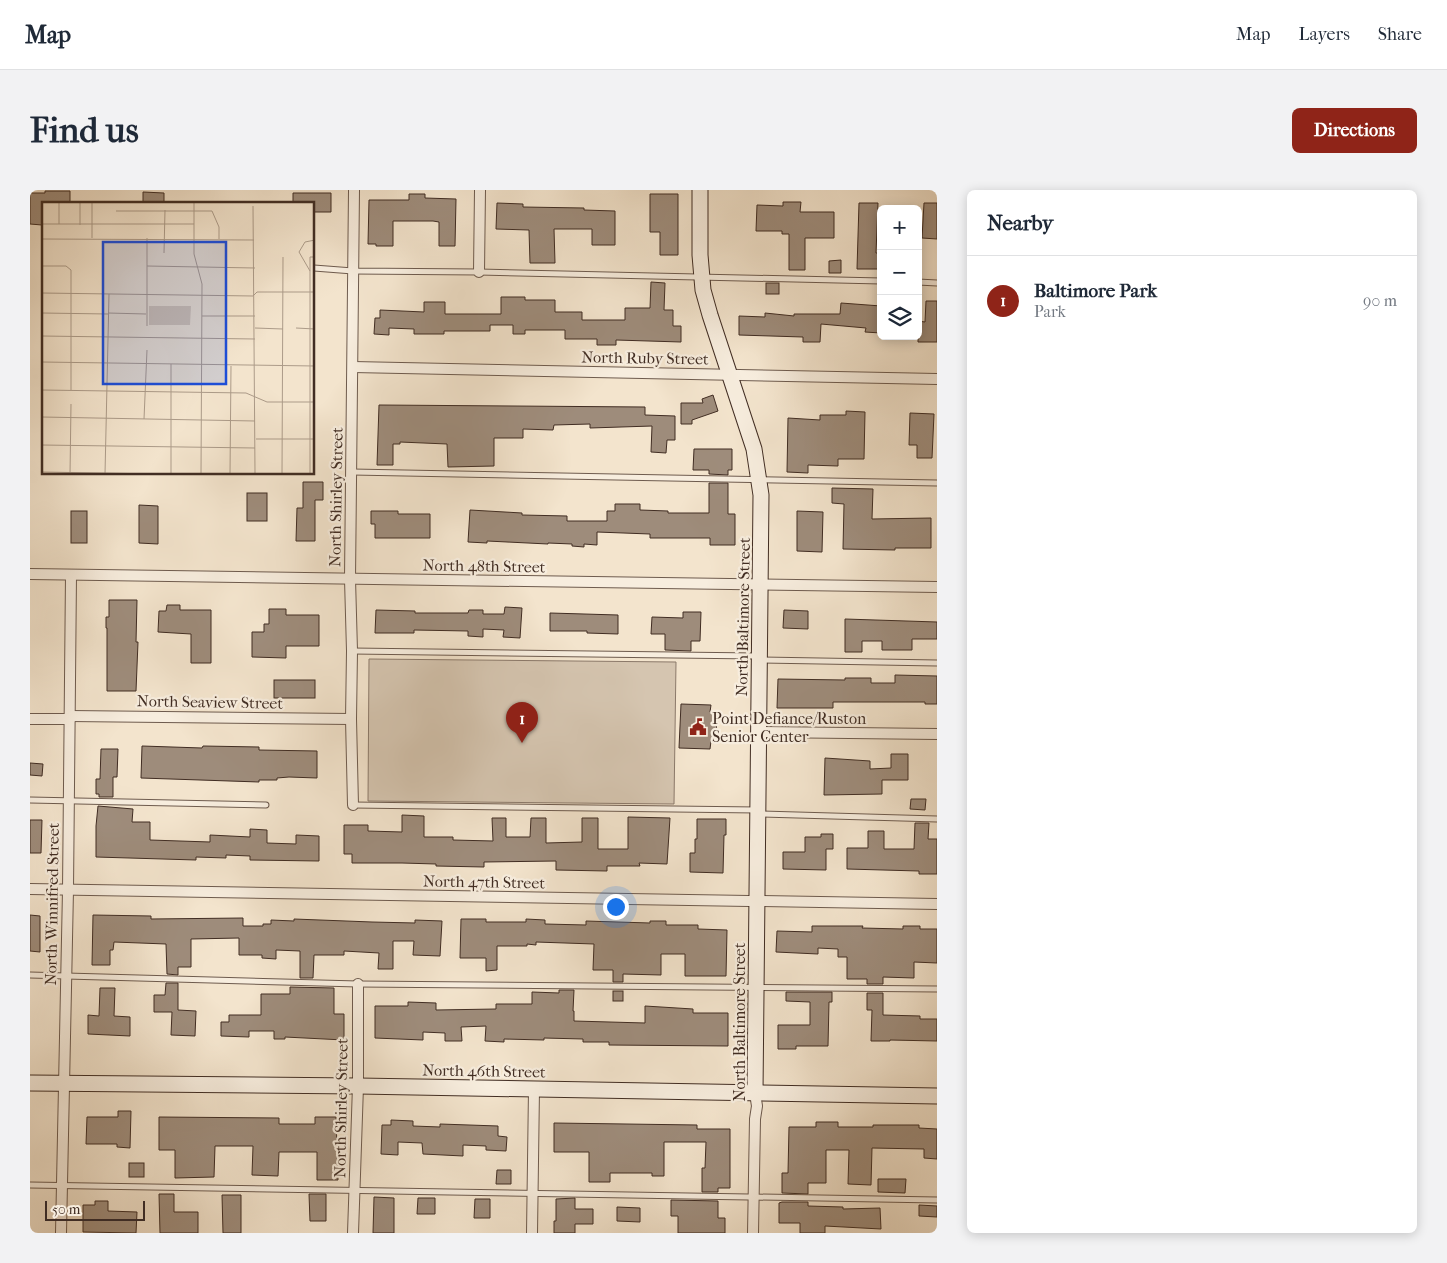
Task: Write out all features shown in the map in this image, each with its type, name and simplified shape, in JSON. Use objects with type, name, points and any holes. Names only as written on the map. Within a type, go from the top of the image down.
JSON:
[{"type":"street","name":"North Shirley Street","points":[[353,805],[350,579],[354,190]]},
{"type":"street","points":[[479,272],[480,190]]},
{"type":"street","name":"North Baltimore Street","points":[[700,190],[701,277],[710,315],[754,449],[760,480],[762,509],[757,812],[755,1093],[757,1106],[755,1118],[753,1233]]},
{"type":"street","name":"North Ruby Street","points":[[353,367],[937,379]]},
{"type":"street","name":"North 48th Street","points":[[30,574],[937,587]]},
{"type":"street","name":"North Winnifred Street","points":[[61,1233],[68,890],[71,575]]},
{"type":"street","name":"North Seaview Street","points":[[30,719],[351,719]]},
{"type":"street","points":[[758,732],[937,734]]},
{"type":"street","name":"North 47th Street","points":[[30,889],[937,904]]},
{"type":"street","name":"North Shirley Street","points":[[353,1233],[358,1086],[358,984]]},
{"type":"street","name":"North 46th Street","points":[[30,1082],[937,1096]]},
{"type":"street","points":[[532,1233],[534,1089]]},
{"type":"lane","points":[[315,268],[353,271],[877,281]]},
{"type":"lane","points":[[922,282],[937,282]]},
{"type":"lane","points":[[352,472],[937,483]]},
{"type":"lane","points":[[352,651],[937,663]]},
{"type":"lane","points":[[30,800],[266,805]]},
{"type":"lane","points":[[353,805],[757,812],[937,819]]},
{"type":"lane","points":[[30,975],[358,984],[937,989]]},
{"type":"lane","points":[[30,1185],[937,1200]]},
{"type":"shaded area","points":[[369,659],[676,662],[674,804],[368,801]]},
{"type":"building","points":[[45,191],[70,191],[70,202],[42,202],[42,225],[30,224],[30,193],[45,193]]},
{"type":"building","points":[[143,192],[164,193],[164,202],[143,202]]},
{"type":"building","points":[[293,193],[331,193],[331,212],[315,212],[315,202],[293,202]]},
{"type":"building","points":[[409,194],[425,194],[425,198],[456,199],[455,246],[439,246],[439,222],[433,221],[393,221],[393,246],[368,244],[369,200],[409,200]]},
{"type":"building","points":[[650,194],[678,194],[678,255],[660,255],[660,232],[650,232]]},
{"type":"building","points":[[783,202],[801,202],[800,212],[834,212],[834,238],[805,238],[805,270],[789,270],[789,234],[782,234],[782,231],[756,231],[757,205],[783,206]]},
{"type":"building","points":[[497,203],[523,204],[523,207],[584,208],[584,210],[615,211],[615,245],[592,245],[592,229],[554,229],[555,263],[530,263],[529,230],[496,229]]},
{"type":"building","points":[[859,203],[878,203],[877,269],[857,269]]},
{"type":"building","points":[[924,203],[937,203],[937,239],[922,238]]},
{"type":"building","points":[[841,260],[841,273],[829,273],[829,261]]},
{"type":"building","points":[[651,282],[665,283],[664,310],[673,310],[673,326],[681,326],[681,342],[616,340],[616,345],[597,345],[597,339],[565,339],[565,330],[525,330],[525,334],[513,334],[513,325],[490,325],[490,331],[444,331],[444,334],[414,334],[414,329],[389,328],[389,335],[374,334],[375,318],[380,318],[380,310],[424,312],[424,302],[445,302],[445,314],[501,314],[501,297],[525,297],[525,300],[555,300],[555,312],[582,312],[582,320],[625,320],[625,308],[650,308]]},
{"type":"building","points":[[766,283],[779,283],[779,294],[766,294]]},
{"type":"building","points":[[926,301],[937,301],[937,342],[918,342],[918,340],[922,340],[922,322],[925,322]]},
{"type":"building","points":[[841,303],[877,306],[877,333],[865,332],[866,328],[821,324],[820,342],[803,342],[803,337],[739,335],[739,316],[765,317],[765,313],[794,316],[794,314],[840,314]]},
{"type":"building","points":[[713,395],[718,411],[692,420],[692,424],[681,424],[681,403],[703,403],[702,399]]},
{"type":"building","points":[[379,405],[645,407],[645,415],[675,416],[675,440],[667,440],[666,453],[651,452],[652,426],[590,428],[590,424],[554,425],[553,430],[523,429],[523,438],[494,438],[494,466],[448,467],[447,444],[400,442],[400,444],[393,444],[393,465],[377,465]]},
{"type":"building","points":[[846,411],[865,412],[864,459],[838,459],[838,466],[808,465],[808,473],[787,472],[788,418],[820,420],[820,415],[846,415]]},
{"type":"building","points":[[910,413],[934,414],[932,458],[917,458],[917,445],[909,445]]},
{"type":"building","points":[[694,449],[732,449],[732,470],[728,470],[728,475],[709,474],[709,470],[693,470]]},
{"type":"building","points":[[303,482],[323,482],[323,500],[315,500],[315,541],[296,541],[297,508],[303,508]]},
{"type":"building","points":[[709,483],[728,483],[728,514],[735,514],[735,545],[710,545],[710,538],[650,538],[650,534],[597,532],[597,545],[584,544],[584,547],[572,546],[572,544],[468,542],[470,510],[522,513],[522,515],[567,516],[567,521],[607,521],[607,511],[615,511],[615,504],[640,504],[640,510],[668,511],[668,513],[709,513]]},
{"type":"building","points":[[832,488],[873,489],[872,519],[931,518],[931,548],[895,548],[895,550],[843,549],[844,504],[832,503]]},
{"type":"building","points":[[247,493],[267,493],[267,521],[247,521]]},
{"type":"building","points":[[139,505],[158,506],[158,544],[139,543]]},
{"type":"building","points":[[71,511],[87,511],[87,543],[71,543]]},
{"type":"building","points":[[371,511],[398,511],[398,514],[430,514],[430,538],[375,538],[375,524],[371,524]]},
{"type":"building","points":[[797,511],[823,512],[822,552],[797,551]]},
{"type":"building","points":[[109,600],[137,600],[136,691],[107,691],[106,617],[109,617]]},
{"type":"building","points":[[167,605],[180,605],[180,610],[211,610],[211,663],[191,663],[191,634],[158,632],[159,611],[166,611]]},
{"type":"building","points":[[505,607],[522,608],[520,638],[503,637],[504,630],[483,629],[483,637],[468,636],[468,631],[414,630],[414,633],[375,633],[376,610],[415,611],[415,613],[468,613],[469,610],[483,610],[483,614],[504,614]]},
{"type":"building","points":[[269,609],[286,609],[286,615],[319,615],[319,646],[286,646],[286,658],[252,657],[252,632],[264,632],[264,624],[269,624]]},
{"type":"building","points":[[784,610],[808,611],[808,629],[783,628]]},
{"type":"building","points":[[683,612],[701,612],[700,641],[691,641],[691,651],[665,650],[665,634],[651,634],[652,617],[683,618]]},
{"type":"building","points":[[550,613],[618,615],[618,634],[587,633],[587,631],[550,631]]},
{"type":"building","points":[[845,619],[937,622],[937,639],[912,639],[912,650],[882,650],[882,641],[862,641],[862,652],[845,652]]},
{"type":"building","points":[[895,675],[937,676],[937,704],[925,704],[925,702],[833,702],[833,708],[777,708],[778,679],[845,680],[845,678],[871,678],[871,683],[895,683]]},
{"type":"building","points":[[274,680],[315,680],[315,698],[274,698]]},
{"type":"building","name":"Point Defiance/Ruston Senior Center","points":[[681,704],[711,705],[710,712],[717,712],[716,741],[711,741],[710,749],[679,748]]},
{"type":"building","points":[[142,746],[259,747],[259,750],[317,751],[317,778],[289,777],[277,778],[277,780],[259,780],[259,782],[141,778]]},
{"type":"building","points":[[101,749],[118,749],[117,777],[113,777],[113,797],[99,797],[99,794],[96,794],[96,779],[100,779]]},
{"type":"building","points":[[891,754],[908,754],[908,780],[882,780],[882,794],[824,795],[825,758],[870,761],[870,769],[891,768]]},
{"type":"building","points":[[30,763],[43,764],[42,776],[30,775]]},
{"type":"building","points":[[911,799],[926,799],[925,810],[910,809]]},
{"type":"building","points":[[98,806],[133,809],[132,822],[150,822],[150,840],[210,842],[210,835],[250,837],[250,829],[267,830],[267,843],[296,844],[296,835],[319,836],[319,861],[250,860],[250,856],[226,855],[226,858],[196,857],[196,860],[96,857]]},
{"type":"building","points":[[402,815],[424,816],[424,837],[453,837],[453,840],[493,841],[492,818],[506,818],[506,837],[530,837],[531,818],[546,818],[546,843],[582,842],[582,818],[598,818],[598,849],[628,849],[628,817],[670,818],[667,864],[639,863],[640,866],[607,866],[607,871],[556,870],[556,861],[484,862],[484,867],[436,866],[436,864],[352,863],[352,854],[344,854],[344,825],[368,825],[368,831],[402,832]]},
{"type":"building","points":[[697,819],[726,819],[723,873],[690,872],[690,853],[695,853],[695,839],[697,839]]},
{"type":"building","points":[[30,820],[42,820],[41,853],[30,853]]},
{"type":"building","points":[[915,823],[929,823],[928,839],[937,839],[937,874],[919,874],[919,871],[847,869],[847,848],[868,848],[868,831],[884,831],[884,849],[914,849]]},
{"type":"building","points":[[821,834],[833,834],[833,849],[826,849],[826,870],[783,869],[783,852],[805,852],[805,837],[821,837]]},
{"type":"building","points":[[30,915],[40,916],[40,952],[30,951]]},
{"type":"building","points":[[93,915],[151,916],[151,919],[243,918],[243,926],[263,926],[263,924],[271,924],[271,920],[294,921],[294,919],[415,923],[415,920],[442,921],[440,956],[413,955],[414,941],[393,941],[393,969],[378,969],[379,953],[344,951],[344,955],[314,955],[313,978],[300,978],[300,951],[276,950],[276,959],[262,958],[262,955],[239,955],[239,938],[191,939],[191,967],[178,967],[178,975],[167,974],[166,944],[114,942],[113,950],[110,950],[110,965],[92,965]]},
{"type":"building","points":[[461,919],[486,919],[486,922],[526,922],[526,919],[545,920],[545,924],[586,925],[586,921],[650,923],[650,921],[666,921],[666,925],[698,925],[698,929],[727,930],[726,976],[685,976],[685,954],[661,954],[661,975],[623,974],[623,982],[613,982],[613,970],[593,970],[594,944],[536,942],[536,945],[527,944],[527,946],[497,946],[497,970],[486,971],[486,958],[460,958]]},
{"type":"building","points":[[812,926],[863,926],[862,928],[903,929],[903,926],[920,926],[920,929],[937,929],[937,963],[914,962],[914,978],[883,977],[883,984],[867,984],[867,979],[847,979],[847,957],[838,957],[838,949],[818,948],[818,954],[776,952],[777,931],[812,932]]},
{"type":"building","points":[[166,983],[178,983],[178,1010],[196,1011],[195,1036],[171,1035],[172,1012],[154,1012],[154,995],[165,995]]},
{"type":"building","points":[[290,987],[334,988],[334,1014],[344,1014],[344,1040],[285,1037],[285,1039],[274,1039],[274,1031],[249,1031],[249,1037],[221,1036],[221,1022],[229,1022],[229,1015],[261,1015],[261,994],[290,994]]},
{"type":"building","points":[[100,988],[115,988],[114,1016],[130,1017],[130,1036],[88,1034],[88,1015],[99,1016]]},
{"type":"building","points":[[559,990],[574,990],[574,1021],[645,1023],[645,1006],[693,1009],[693,1013],[728,1013],[728,1046],[609,1045],[609,1042],[583,1042],[583,1039],[544,1038],[544,1040],[504,1039],[504,1042],[485,1041],[486,1026],[461,1027],[462,1041],[445,1041],[445,1033],[423,1032],[423,1040],[375,1038],[375,1006],[408,1006],[408,1002],[436,1003],[436,1010],[496,1009],[496,1004],[532,1004],[532,992],[559,993]]},
{"type":"building","points":[[613,991],[623,991],[623,1001],[613,1001]]},
{"type":"building","points":[[786,992],[832,992],[832,1002],[829,1002],[828,1046],[796,1046],[796,1049],[778,1049],[778,1025],[810,1025],[810,1002],[786,1001]]},
{"type":"building","points":[[867,993],[883,993],[883,1015],[920,1016],[920,1019],[937,1019],[937,1041],[871,1041],[872,1010],[867,1010]]},
{"type":"building","points":[[118,1111],[131,1111],[130,1148],[117,1147],[117,1144],[86,1144],[87,1117],[118,1117]]},
{"type":"building","points":[[159,1117],[279,1118],[279,1124],[315,1124],[315,1117],[336,1117],[338,1180],[317,1180],[317,1152],[279,1152],[278,1176],[252,1175],[253,1146],[215,1146],[214,1177],[175,1178],[175,1150],[159,1150]]},
{"type":"building","points":[[391,1120],[413,1121],[413,1126],[440,1127],[440,1124],[498,1126],[498,1136],[507,1137],[506,1151],[486,1150],[486,1146],[463,1145],[463,1156],[423,1154],[422,1143],[398,1142],[398,1155],[381,1154],[382,1125],[391,1125]]},
{"type":"building","points":[[816,1122],[838,1122],[838,1127],[919,1125],[919,1128],[937,1129],[937,1159],[924,1158],[924,1149],[872,1148],[871,1185],[848,1184],[849,1150],[826,1150],[826,1183],[808,1183],[808,1194],[782,1193],[782,1173],[788,1173],[789,1127],[816,1127]]},
{"type":"building","points":[[554,1123],[697,1125],[697,1129],[730,1129],[730,1188],[718,1188],[718,1192],[702,1192],[702,1168],[705,1168],[706,1142],[664,1142],[664,1176],[652,1176],[652,1173],[610,1173],[610,1182],[589,1182],[589,1152],[554,1152]]},
{"type":"building","points":[[129,1163],[144,1163],[144,1177],[129,1177]]},
{"type":"building","points":[[497,1170],[511,1170],[511,1184],[496,1184]]},
{"type":"building","points":[[878,1179],[906,1179],[905,1193],[878,1192]]},
{"type":"building","points":[[159,1194],[174,1194],[174,1212],[198,1212],[198,1233],[160,1233]]},
{"type":"building","points":[[309,1194],[326,1194],[326,1221],[310,1221]]},
{"type":"building","points":[[222,1195],[241,1195],[241,1233],[223,1233]]},
{"type":"building","points":[[374,1197],[394,1198],[394,1233],[373,1233]]},
{"type":"building","points":[[418,1198],[435,1198],[435,1214],[417,1214]]},
{"type":"building","points":[[575,1198],[575,1209],[593,1209],[593,1224],[575,1224],[575,1233],[554,1233],[556,1199]]},
{"type":"building","points":[[475,1199],[490,1199],[490,1218],[474,1218]]},
{"type":"building","points":[[671,1200],[718,1201],[718,1218],[725,1218],[725,1233],[678,1233],[678,1216],[671,1216]]},
{"type":"building","points":[[95,1201],[108,1201],[108,1211],[137,1212],[136,1233],[83,1232],[83,1205],[95,1205]]},
{"type":"building","points":[[808,1202],[808,1206],[843,1207],[843,1209],[880,1208],[881,1229],[825,1226],[825,1233],[800,1233],[800,1223],[779,1223],[779,1203]]},
{"type":"building","points":[[919,1205],[937,1206],[937,1217],[919,1216]]},
{"type":"building","points":[[617,1207],[640,1208],[640,1222],[617,1221]]},
{"type":"place","name":"Point Defiance/Ruston Senior Center","points":[[698,727]]},
{"type":"place","name":"Baltimore Park","points":[[522,743]]}]
